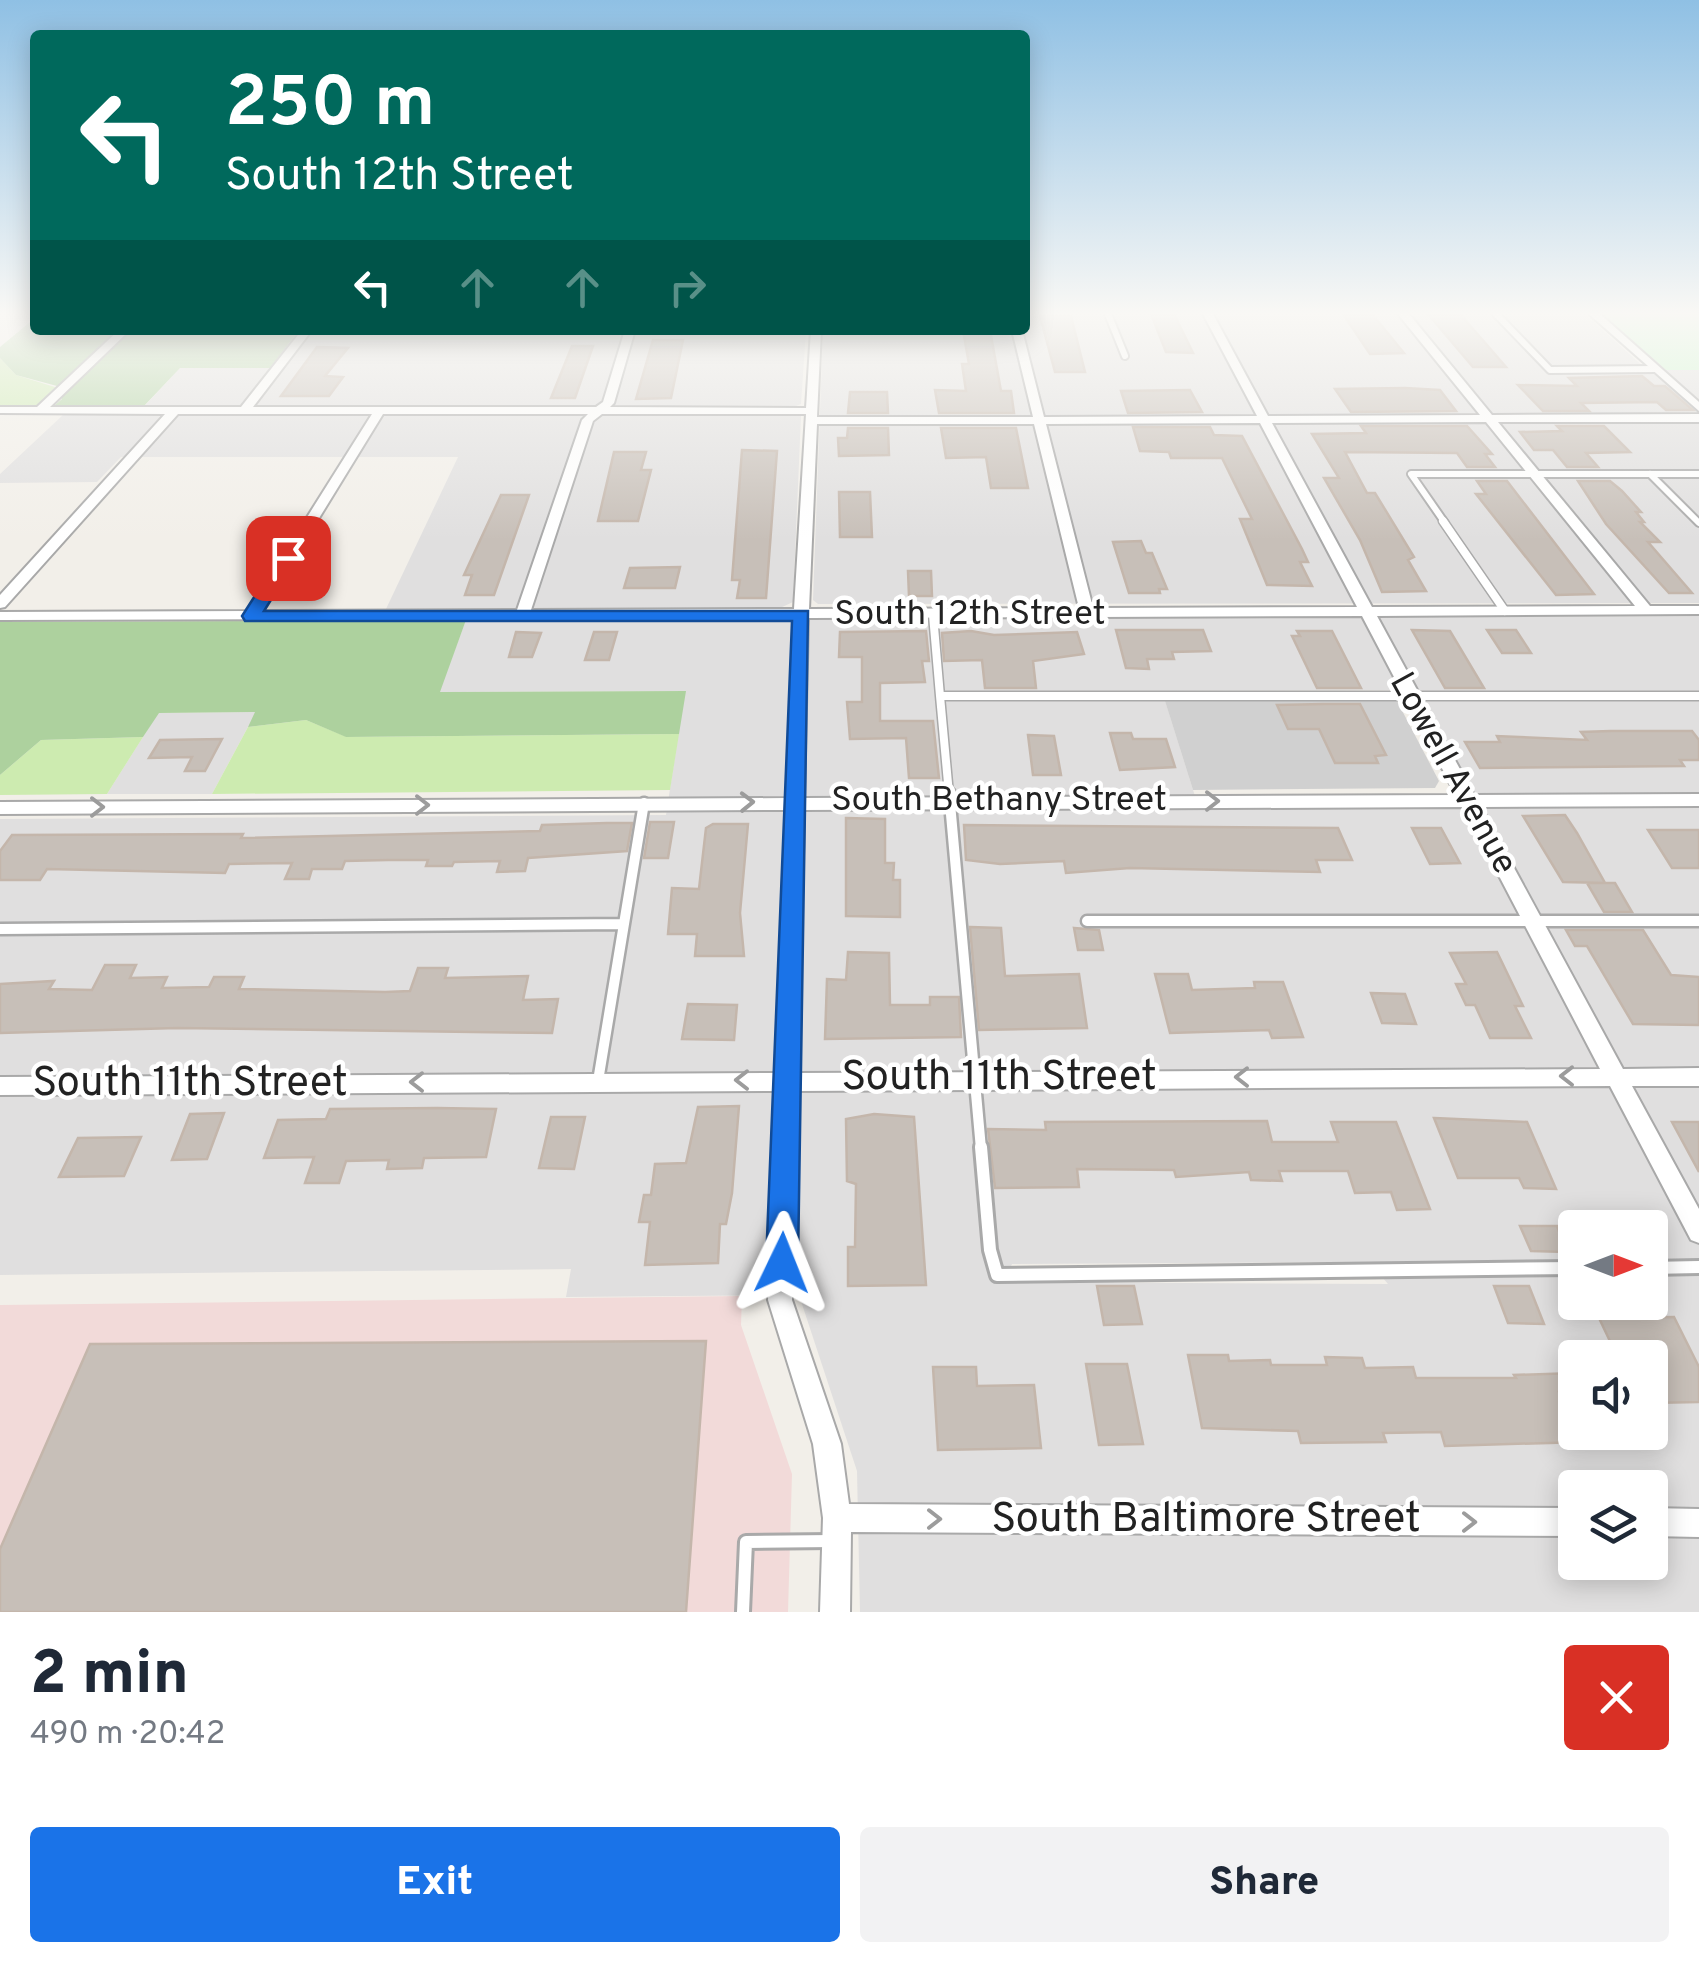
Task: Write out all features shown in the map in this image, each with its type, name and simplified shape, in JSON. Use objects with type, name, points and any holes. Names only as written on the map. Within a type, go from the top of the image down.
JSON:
[{"type":"street","points":[[40,410],[62,389]]},
{"type":"street","points":[[245,410],[261,389]]},
{"type":"street","points":[[522,616],[588,420],[608,403],[612,389]]},
{"type":"street","points":[[813,389],[801,615],[790,1079],[780,1300],[827,1444],[836,1530],[835,1612]]},
{"type":"street","points":[[1032,389],[1088,615]]},
{"type":"street","name":"Lowell Avenue","points":[[1247,389],[1699,1232]]},
{"type":"street","points":[[1464,389],[1647,611]]},
{"type":"street","points":[[1677,389],[1699,408]]},
{"type":"street","points":[[0,410],[598,411],[1040,420],[1699,418]]},
{"type":"street","points":[[0,604],[175,410]]},
{"type":"street","points":[[251,616],[380,410]]},
{"type":"street","name":"South 12th Street","points":[[0,616],[1699,610]]},
{"type":"street","name":"South Bethany Street","points":[[0,808],[1699,800]]},
{"type":"street","name":"South 11th Street","points":[[0,1086],[1699,1076]]},
{"type":"street","name":"South Baltimore Street","points":[[836,1530],[1558,1522]]},
{"type":"street","points":[[1668,1522],[1699,1523]]},
{"type":"lane","points":[[1506,611],[1411,474],[1699,474]]},
{"type":"lane","points":[[1650,474],[1699,523]]},
{"type":"lane","points":[[933,615],[990,1250],[997,1275],[1558,1268]]},
{"type":"lane","points":[[940,696],[1699,696]]},
{"type":"lane","points":[[598,1080],[644,803]]},
{"type":"lane","points":[[1087,921],[1699,920]]},
{"type":"lane","points":[[0,929],[624,924]]},
{"type":"lane","points":[[1668,1268],[1699,1267]]},
{"type":"lane","points":[[742,1612],[746,1542],[836,1530]]},
{"type":"shaded area","points":[[160,389],[802,389],[801,404],[793,407],[350,405],[346,412],[801,416],[793,602],[780,608],[386,609],[458,457],[121,457],[97,482],[0,483],[0,474],[64,414],[138,413]]},
{"type":"shaded area","points":[[821,389],[1699,389],[1699,413],[1695,413],[1699,417],[1699,603],[818,604],[813,600]]},
{"type":"shaded area","points":[[1699,616],[1699,1612],[860,1612],[857,1471],[799,1295],[566,1297],[571,1269],[0,1275],[0,819],[666,815],[685,691],[439,692],[466,620]],"holes":[[[1416,690],[1478,806],[1199,809],[1162,691]],[[1369,1262],[1388,1284],[1003,1282],[1012,1264]]]},
{"type":"shaded area","points":[[1396,699],[1439,781],[1435,788],[1193,790],[1165,701]]},
{"type":"shaded area","points":[[256,712],[212,794],[107,794],[158,713]]},
{"type":"shaded area","points":[[742,1296],[741,1325],[792,1474],[788,1612],[0,1612],[0,1305]]},
{"type":"green space","points":[[0,389],[57,389],[36,407],[0,407]]},
{"type":"green space","points":[[58,389],[160,389],[144,406],[55,405],[62,399]]},
{"type":"green space","points":[[466,620],[440,692],[686,691],[679,734],[346,737],[306,720],[248,727],[255,712],[159,713],[143,737],[41,740],[0,775],[0,622]]},
{"type":"green space","points":[[306,720],[347,737],[679,734],[670,790],[212,794],[248,727]]},
{"type":"green space","points":[[143,737],[107,794],[0,795],[0,775],[41,740]]},
{"type":"building","points":[[286,389],[334,389],[329,396],[281,396]]},
{"type":"building","points":[[555,389],[578,389],[575,398],[551,398]]},
{"type":"building","points":[[639,389],[673,389],[671,398],[636,399]]},
{"type":"building","points":[[1335,389],[1440,390],[1456,411],[1351,412]]},
{"type":"building","points":[[1522,389],[1669,389],[1693,410],[1666,410],[1657,402],[1581,403],[1589,411],[1543,411]]},
{"type":"building","points":[[935,390],[1011,391],[1014,413],[939,413]]},
{"type":"building","points":[[1190,390],[1202,412],[1128,413],[1121,391]]},
{"type":"building","points":[[850,392],[887,392],[888,413],[848,413]]},
{"type":"building","points":[[1361,426],[1467,426],[1492,454],[1485,454],[1495,467],[1467,467],[1457,453],[1345,452],[1367,493],[1375,493],[1414,557],[1408,560],[1426,591],[1382,592],[1360,540],[1324,478],[1339,478],[1312,434],[1366,433]]},
{"type":"building","points":[[1557,426],[1604,426],[1630,452],[1586,453],[1598,467],[1567,467],[1553,450],[1534,450],[1520,432],[1562,431]]},
{"type":"building","points":[[1133,427],[1210,427],[1214,435],[1242,436],[1302,549],[1308,562],[1300,562],[1312,586],[1267,585],[1240,519],[1252,519],[1222,458],[1171,458],[1169,452],[1140,451]]},
{"type":"building","points":[[848,428],[888,428],[889,455],[839,456],[838,438],[847,438]]},
{"type":"building","points":[[941,428],[1016,428],[1028,488],[991,488],[986,457],[946,458]]},
{"type":"building","points":[[742,450],[777,451],[766,598],[737,598],[740,580],[732,580]]},
{"type":"building","points":[[614,452],[646,452],[641,470],[651,470],[638,521],[598,521]]},
{"type":"building","points":[[1477,481],[1507,481],[1594,594],[1556,595],[1476,494],[1486,494]]},
{"type":"building","points":[[1578,481],[1610,481],[1622,491],[1641,512],[1636,512],[1644,522],[1640,522],[1660,542],[1648,542],[1692,593],[1669,593],[1606,524]]},
{"type":"building","points":[[839,492],[870,492],[872,537],[840,537]]},
{"type":"building","points":[[501,495],[529,495],[494,595],[465,595],[472,575],[464,575]]},
{"type":"building","points":[[1141,541],[1146,553],[1152,553],[1167,589],[1159,589],[1160,593],[1129,593],[1113,542]]},
{"type":"building","points":[[680,567],[675,588],[624,588],[630,568]]},
{"type":"building","points":[[908,571],[931,571],[932,596],[909,596]]},
{"type":"building","points":[[1116,630],[1203,630],[1211,651],[1172,652],[1174,659],[1147,659],[1149,669],[1126,668]]},
{"type":"building","points":[[1412,630],[1450,631],[1484,688],[1445,688]]},
{"type":"building","points":[[1487,630],[1516,630],[1531,653],[1502,653]]},
{"type":"building","points":[[926,631],[929,661],[922,661],[925,682],[880,683],[880,721],[933,721],[939,778],[909,778],[906,738],[850,739],[847,702],[862,702],[862,657],[839,657],[840,632]]},
{"type":"building","points":[[971,631],[994,635],[1077,632],[1084,654],[1033,661],[1036,688],[985,688],[982,660],[944,661],[942,633]]},
{"type":"building","points":[[1297,631],[1332,631],[1361,688],[1317,688],[1292,636],[1300,636]]},
{"type":"building","points":[[516,632],[541,633],[532,657],[509,657]]},
{"type":"building","points":[[594,632],[617,632],[609,660],[585,660]]},
{"type":"building","points":[[1360,704],[1386,755],[1375,756],[1378,763],[1335,763],[1319,729],[1288,729],[1277,705]]},
{"type":"building","points":[[1692,731],[1699,740],[1699,760],[1680,760],[1684,766],[1480,768],[1465,742],[1500,742],[1497,736],[1587,740],[1581,732]]},
{"type":"building","points":[[1110,733],[1131,733],[1133,739],[1166,739],[1175,767],[1120,770]]},
{"type":"building","points":[[1028,735],[1054,736],[1061,775],[1033,775]]},
{"type":"building","points":[[222,739],[205,771],[185,771],[192,757],[149,758],[160,740]]},
{"type":"building","points":[[1565,815],[1605,883],[1563,882],[1523,816]]},
{"type":"building","points":[[846,818],[885,819],[885,863],[894,863],[893,880],[900,880],[900,917],[846,916]]},
{"type":"building","points":[[650,822],[674,822],[668,858],[644,858]]},
{"type":"building","points":[[632,823],[627,851],[528,858],[525,871],[497,872],[500,861],[426,866],[428,860],[388,860],[345,861],[342,869],[312,869],[309,879],[285,879],[292,863],[229,864],[225,873],[47,869],[40,880],[0,880],[0,851],[12,835],[243,834],[241,838],[540,831],[542,825]]},
{"type":"building","points":[[713,824],[748,824],[740,913],[744,956],[695,956],[697,934],[668,934],[672,888],[699,889],[706,828]]},
{"type":"building","points":[[964,825],[1338,828],[1352,860],[1316,860],[1320,872],[1130,868],[1066,873],[1064,861],[1000,864],[966,860]]},
{"type":"building","points":[[1412,828],[1441,828],[1460,863],[1430,864]]},
{"type":"building","points":[[1648,830],[1699,830],[1699,868],[1672,868]]},
{"type":"building","points":[[1587,883],[1615,883],[1632,912],[1604,912]]},
{"type":"building","points":[[970,927],[1001,928],[1005,976],[1079,974],[1087,1028],[979,1030]]},
{"type":"building","points":[[1074,928],[1099,930],[1103,950],[1078,950]]},
{"type":"building","points":[[1566,930],[1643,930],[1671,975],[1699,977],[1699,1025],[1633,1024],[1587,946],[1575,946]]},
{"type":"building","points":[[848,952],[889,953],[890,1005],[930,1005],[930,997],[959,997],[961,1037],[825,1039],[827,979],[846,980]]},
{"type":"building","points":[[1497,952],[1523,1006],[1515,1006],[1531,1038],[1490,1038],[1475,1005],[1466,1005],[1456,984],[1466,984],[1450,953]]},
{"type":"building","points":[[105,965],[136,965],[130,978],[167,977],[162,988],[209,987],[214,977],[244,977],[239,989],[385,992],[410,991],[418,968],[448,968],[445,978],[528,976],[523,1000],[558,999],[552,1033],[177,1028],[0,1033],[0,984],[54,981],[49,989],[92,990]]},
{"type":"building","points":[[1155,974],[1188,974],[1192,990],[1255,988],[1254,982],[1283,982],[1303,1037],[1272,1038],[1269,1030],[1170,1033]]},
{"type":"building","points":[[1371,993],[1405,994],[1416,1024],[1382,1023]]},
{"type":"building","points":[[688,1004],[737,1005],[734,1040],[682,1039]]},
{"type":"building","points":[[739,1106],[732,1193],[726,1224],[720,1224],[718,1263],[645,1265],[650,1222],[639,1222],[644,1195],[651,1195],[655,1164],[686,1163],[698,1107]]},
{"type":"building","points":[[330,1109],[496,1109],[486,1157],[424,1158],[422,1168],[387,1169],[389,1160],[346,1161],[339,1183],[305,1183],[314,1157],[264,1158],[278,1120],[326,1119]]},
{"type":"building","points":[[224,1113],[207,1159],[172,1160],[190,1114]]},
{"type":"building","points":[[874,1114],[914,1117],[926,1285],[848,1286],[848,1247],[855,1247],[856,1184],[847,1181],[846,1119]]},
{"type":"building","points":[[551,1117],[585,1117],[574,1169],[539,1168]]},
{"type":"building","points":[[1434,1118],[1527,1122],[1556,1189],[1524,1188],[1519,1178],[1458,1178]]},
{"type":"building","points":[[1267,1121],[1272,1142],[1338,1142],[1331,1122],[1396,1122],[1430,1209],[1397,1210],[1391,1192],[1355,1193],[1348,1171],[1279,1171],[1282,1181],[1251,1180],[1249,1172],[1176,1177],[1174,1170],[1077,1169],[1079,1187],[995,1188],[988,1129],[1046,1130],[1045,1122]]},
{"type":"building","points":[[1672,1122],[1699,1122],[1699,1172]]},
{"type":"building","points":[[141,1137],[124,1176],[59,1177],[78,1138]]},
{"type":"building","points":[[1520,1226],[1557,1226],[1558,1252],[1531,1251]]},
{"type":"building","points":[[1097,1286],[1134,1286],[1142,1324],[1104,1325]]},
{"type":"building","points":[[1494,1286],[1529,1286],[1544,1324],[1508,1323]]},
{"type":"building","points":[[1674,1317],[1699,1367],[1699,1402],[1668,1403],[1668,1340],[1609,1340],[1600,1320]]},
{"type":"building","points":[[706,1341],[686,1612],[0,1612],[0,1549],[90,1344]]},
{"type":"building","points":[[1188,1355],[1228,1355],[1229,1361],[1270,1360],[1271,1365],[1327,1365],[1325,1357],[1362,1358],[1365,1368],[1413,1367],[1416,1378],[1516,1378],[1514,1375],[1558,1374],[1558,1443],[1445,1446],[1441,1432],[1383,1433],[1386,1442],[1301,1443],[1298,1431],[1202,1428]]},
{"type":"building","points":[[1086,1364],[1127,1364],[1143,1444],[1099,1445]]},
{"type":"building","points":[[933,1367],[976,1367],[977,1386],[1034,1385],[1041,1448],[938,1450]]},
{"type":"route","points":[[288,558],[251,616],[801,615],[782,1263]]}]
